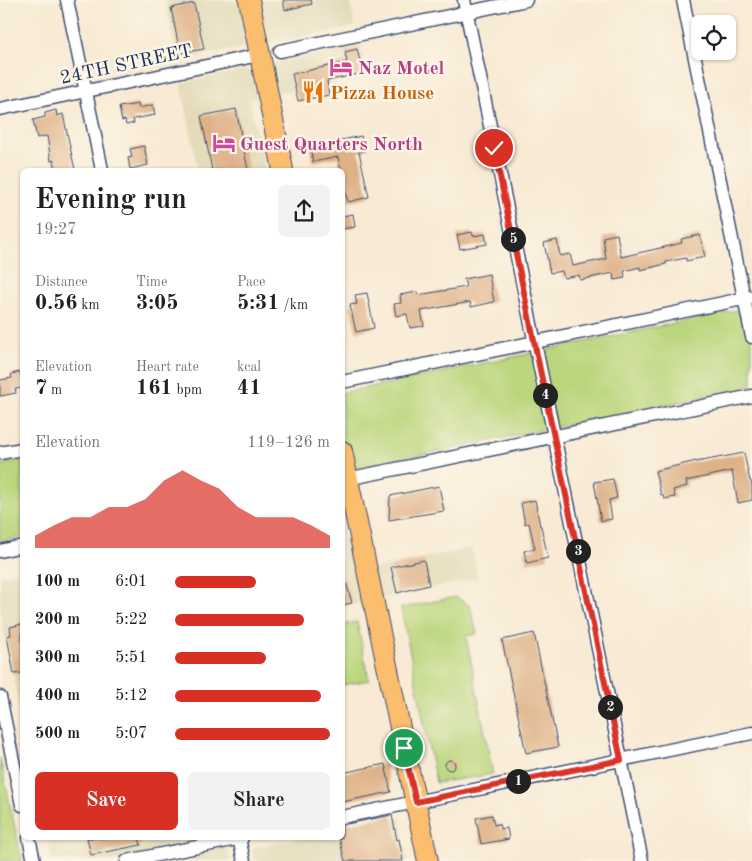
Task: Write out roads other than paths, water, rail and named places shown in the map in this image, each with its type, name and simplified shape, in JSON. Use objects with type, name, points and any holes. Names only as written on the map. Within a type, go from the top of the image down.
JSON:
[{"type":"main road","points":[[249,0],[284,168]]},
{"type":"main road","points":[[345,480],[428,861]]},
{"type":"street","points":[[67,0],[102,168]]},
{"type":"street","points":[[280,51],[465,6],[526,0]]},
{"type":"street","points":[[683,0],[748,298],[752,337]]},
{"type":"street","points":[[465,6],[642,861]]},
{"type":"street","name":"24TH STREET","points":[[0,108],[259,55]]},
{"type":"street","points":[[345,381],[748,298]]},
{"type":"street","points":[[345,480],[752,396]]},
{"type":"street","points":[[0,453],[20,449]]},
{"type":"street","points":[[0,551],[20,546]]},
{"type":"street","points":[[0,697],[20,795]]},
{"type":"street","points":[[345,816],[752,733]]},
{"type":"street","points":[[29,840],[34,861]]},
{"type":"street","points":[[127,861],[230,840]]},
{"type":"street","points":[[240,840],[244,861]]},
{"type":"place","name":"Naz Motel","points":[[341,67]]},
{"type":"place","name":"Pizza House","points":[[313,92]]},
{"type":"place","name":"Guest Quarters North","points":[[224,143]]}]
